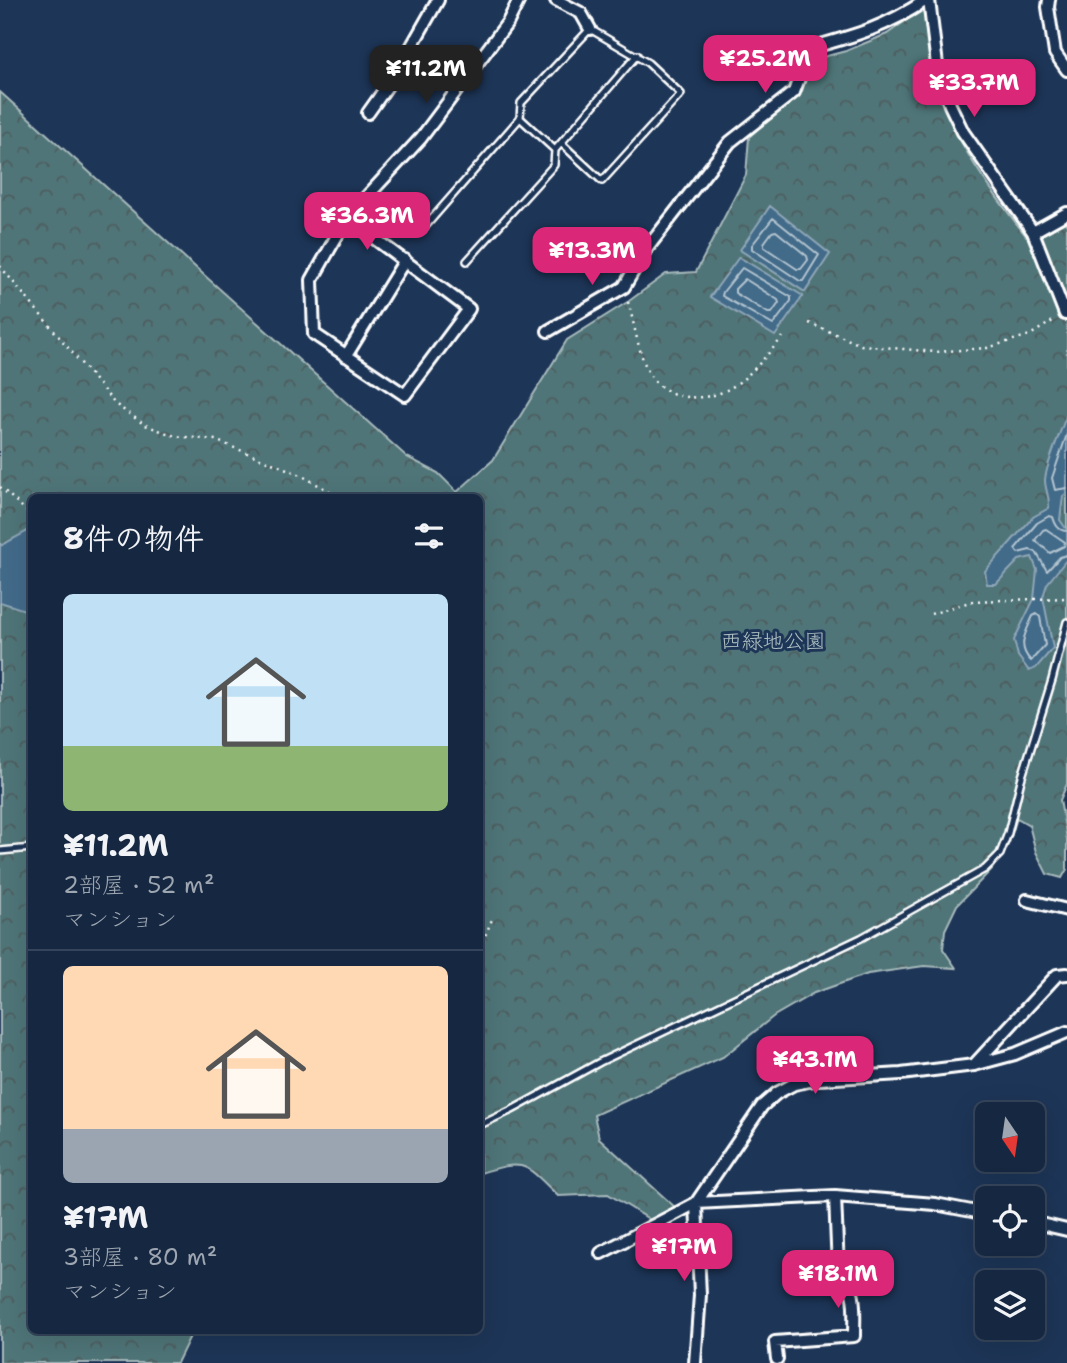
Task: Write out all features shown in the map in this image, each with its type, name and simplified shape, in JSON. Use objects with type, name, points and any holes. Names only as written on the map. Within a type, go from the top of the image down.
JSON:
[{"type":"street","points":[[368,113],[397,72],[438,0]]},
{"type":"street","points":[[347,218],[469,309],[405,395],[314,334],[312,280],[347,218],[421,138],[508,22],[519,0]]},
{"type":"street","points":[[556,0],[582,13],[590,29]]},
{"type":"street","points":[[548,331],[624,287],[645,251],[730,142],[794,92],[810,48],[864,33],[900,18],[928,0],[938,73],[950,105],[963,132],[1033,232],[1066,316]]},
{"type":"street","points":[[1049,0],[1055,52],[1067,70]]},
{"type":"street","points":[[1033,232],[1067,213]]},
{"type":"street","points":[[346,356],[405,260]]},
{"type":"street","points":[[1027,900],[1067,911]]},
{"type":"street","points":[[974,1065],[1057,975],[1067,974]]},
{"type":"street","points":[[695,1363],[700,1295],[696,1203],[762,1106],[777,1093],[794,1084],[819,1079],[901,1074],[974,1065],[1015,1054],[1067,1032]]},
{"type":"street","points":[[777,1359],[775,1342],[854,1336],[854,1292],[847,1278],[838,1270],[835,1196]]},
{"type":"street","points":[[601,1254],[696,1203],[835,1196],[935,1204],[975,1212]]},
{"type":"street","points":[[1045,1225],[1067,1230]]},
{"type":"lane","points":[[423,229],[520,118],[521,103],[590,29],[637,55],[681,94],[602,181],[561,143]]},
{"type":"lane","points":[[467,261],[554,165],[555,150],[637,55]]},
{"type":"lane","points":[[520,118],[555,150]]},
{"type":"lane","points":[[483,1124],[600,1062],[861,939],[985,869],[1000,854],[1008,833],[1067,622]]},
{"type":"lane","points":[[0,851],[28,848]]},
{"type":"path","points":[[0,266],[115,404],[145,425],[175,436],[215,440],[297,473],[335,494]]},
{"type":"path","points":[[628,302],[650,378],[673,394],[696,399],[719,394],[741,383],[783,337]]},
{"type":"path","points":[[809,323],[861,345],[935,352],[987,348],[1030,335],[1066,316]]},
{"type":"path","points":[[0,486],[28,512]]},
{"type":"path","points":[[931,614],[973,600],[1067,598]]},
{"type":"path","points":[[483,941],[493,918]]},
{"type":"green space","name":"西緑地公園","points":[[926,6],[929,55],[939,94],[959,139],[1000,202],[1030,241],[1067,215],[1067,784],[1060,800],[1067,839],[1067,869],[1062,878],[1047,874],[1036,852],[1029,825],[1017,818],[1009,843],[992,869],[957,905],[945,930],[943,949],[956,968],[924,966],[868,974],[814,993],[774,1016],[723,1057],[594,1115],[599,1138],[676,1208],[654,1222],[608,1194],[558,1196],[524,1167],[507,1166],[483,1172],[483,494],[28,494],[28,1334],[191,1334],[177,1363],[0,1363],[0,92],[407,457],[438,473],[457,492],[493,460],[567,340],[666,274],[696,272],[746,175],[749,137],[794,97],[811,60],[846,51],[887,34]]},
{"type":"water","points":[[770,206],[830,254],[805,292],[740,250]]},
{"type":"water","points":[[739,257],[803,296],[775,336],[710,297]]},
{"type":"water","points":[[1067,414],[1067,493],[1063,496],[1060,520],[1067,530],[1067,559],[1047,584],[1043,597],[1053,648],[1036,668],[1029,671],[1018,656],[1014,640],[1034,599],[1037,570],[1032,557],[1019,560],[996,584],[987,584],[985,571],[1033,517],[1049,508],[1046,473]]},
{"type":"water","points":[[28,531],[28,611],[0,602],[0,546]]}]
